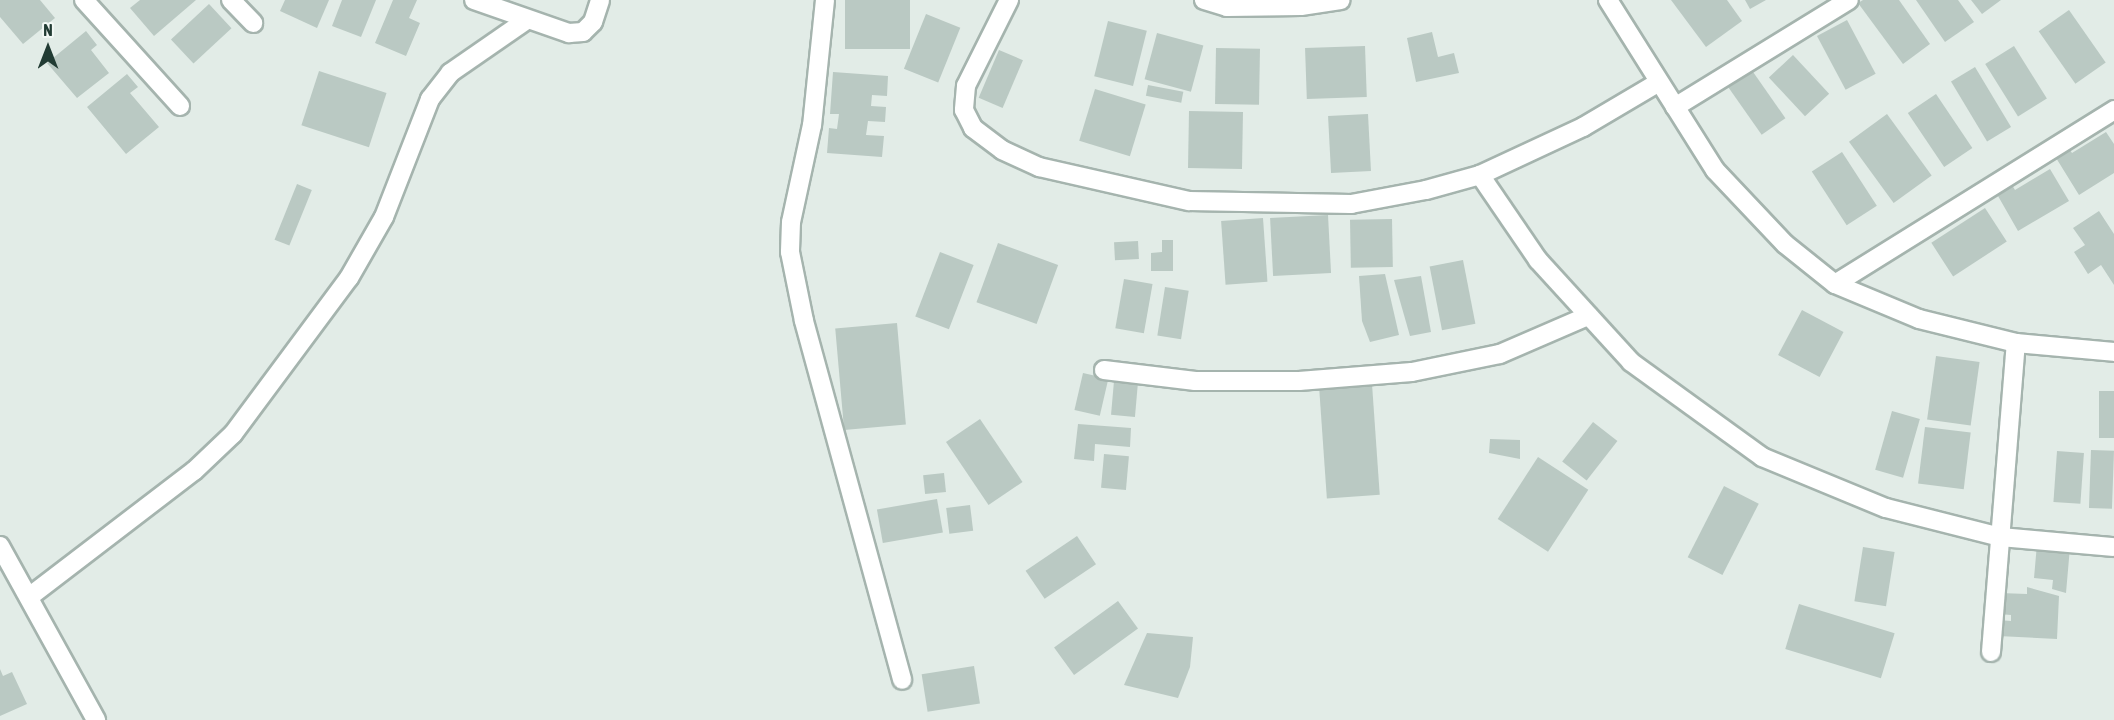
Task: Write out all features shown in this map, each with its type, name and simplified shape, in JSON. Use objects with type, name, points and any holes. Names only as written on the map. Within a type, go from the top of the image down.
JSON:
[{"type":"street","points":[[84,0],[180,106]]},
{"type":"street","points":[[231,0],[253,23]]},
{"type":"street","points":[[474,0],[525,21],[569,33],[583,32],[592,22],[600,0]]},
{"type":"street","points":[[825,0],[812,125],[791,222],[790,252],[804,321],[902,680]]},
{"type":"street","points":[[1009,0],[966,86],[964,111],[973,129],[1002,150],[1039,167],[1189,201],[1352,204],[1480,175],[1583,127],[1659,82]]},
{"type":"street","points":[[1204,0],[1227,7],[1301,6],[1341,0]]},
{"type":"street","points":[[1608,0],[1715,170],[1785,244],[1835,284],[1919,319],[2016,343],[2113,351]]},
{"type":"street","points":[[1675,107],[1849,0]]},
{"type":"street","points":[[28,597],[194,471],[233,434],[349,278],[384,217],[430,99],[450,73],[525,21]]},
{"type":"street","points":[[1835,284],[2114,110]]},
{"type":"street","points":[[1480,175],[1538,260],[1631,362],[1762,457],[1886,508],[2001,537],[2114,547]]},
{"type":"street","points":[[1104,370],[1195,381],[1299,381],[1412,372],[1500,354],[1588,316]]},
{"type":"street","points":[[1991,652],[2016,343]]},
{"type":"street","points":[[0,547],[96,720]]},
{"type":"building","points":[[0,0],[40,0],[55,18],[23,44],[0,17]]},
{"type":"building","points":[[140,0],[196,0],[154,36],[130,8]]},
{"type":"building","points":[[285,0],[329,0],[317,28],[280,11]]},
{"type":"building","points":[[342,0],[376,0],[361,37],[332,26]]},
{"type":"building","points":[[393,0],[417,0],[409,18],[420,23],[406,56],[375,43]]},
{"type":"building","points":[[845,0],[910,0],[910,49],[845,49]]},
{"type":"building","points":[[1671,0],[1727,0],[1742,21],[1706,47]]},
{"type":"building","points":[[1745,0],[1766,0],[1750,9]]},
{"type":"building","points":[[1863,0],[1899,0],[1930,44],[1903,64],[1858,3]]},
{"type":"building","points":[[1916,0],[1958,0],[1974,22],[1945,42]]},
{"type":"building","points":[[1971,0],[2001,0],[1982,14]]},
{"type":"building","points":[[209,4],[232,28],[193,64],[171,39]]},
{"type":"building","points":[[2069,10],[2106,62],[2075,84],[2039,31]]},
{"type":"building","points":[[926,14],[960,28],[938,83],[904,69]]},
{"type":"building","points":[[1847,20],[1876,74],[1846,90],[1817,36]]},
{"type":"building","points":[[1108,21],[1147,31],[1133,86],[1094,76]]},
{"type":"building","points":[[86,31],[97,45],[91,50],[109,73],[77,98],[47,63]]},
{"type":"building","points":[[1432,32],[1438,57],[1454,53],[1459,73],[1416,82],[1407,38]]},
{"type":"building","points":[[1157,33],[1203,45],[1191,92],[1145,79]]},
{"type":"building","points":[[1365,46],[1367,97],[1307,99],[1305,48]]},
{"type":"building","points":[[2014,46],[2047,99],[2018,117],[1985,64]]},
{"type":"building","points":[[1216,48],[1260,49],[1259,105],[1215,104]]},
{"type":"building","points":[[999,50],[1023,60],[1003,108],[979,98]]},
{"type":"building","points":[[1793,55],[1829,94],[1805,116],[1769,78]]},
{"type":"building","points":[[1975,67],[2011,127],[1987,141],[1951,81]]},
{"type":"building","points":[[1751,69],[1785,118],[1762,135],[1727,86]]},
{"type":"building","points":[[319,71],[387,93],[369,147],[301,125]]},
{"type":"building","points":[[833,72],[888,76],[887,96],[872,95],[871,106],[886,107],[885,122],[868,121],[866,135],[884,136],[882,157],[827,153],[829,128],[837,129],[839,114],[830,114]]},
{"type":"building","points":[[127,74],[138,87],[130,93],[159,127],[126,154],[87,107]]},
{"type":"building","points":[[1148,85],[1183,92],[1181,103],[1146,96]]},
{"type":"building","points":[[1095,89],[1146,104],[1130,156],[1079,141]]},
{"type":"building","points":[[1936,94],[1972,148],[1944,167],[1908,113]]},
{"type":"building","points":[[1189,111],[1243,112],[1242,169],[1188,168]]},
{"type":"building","points":[[1368,114],[1371,171],[1331,173],[1328,116]]},
{"type":"building","points":[[1887,114],[1932,175],[1894,203],[1849,142]]},
{"type":"building","points":[[2106,132],[2114,144],[2114,173],[2079,195],[2053,153],[2066,144],[2072,153]]},
{"type":"building","points":[[1842,152],[1877,206],[1847,225],[1812,172]]},
{"type":"building","points":[[2050,169],[2069,201],[2018,231],[1994,189],[2009,180],[2015,190]]},
{"type":"building","points":[[297,184],[312,190],[289,246],[275,240]]},
{"type":"building","points":[[1985,208],[2007,242],[1953,276],[1931,243]]},
{"type":"building","points":[[2099,211],[2114,234],[2114,285],[2101,265],[2088,274],[2074,252],[2085,245],[2073,228]]},
{"type":"building","points":[[1328,215],[1331,273],[1273,276],[1270,218]]},
{"type":"building","points":[[1263,218],[1267,282],[1226,285],[1221,221]]},
{"type":"building","points":[[1392,219],[1393,267],[1351,268],[1350,220]]},
{"type":"building","points":[[1162,240],[1173,240],[1173,271],[1151,271],[1151,253],[1162,252]]},
{"type":"building","points":[[1138,241],[1139,259],[1115,260],[1114,242]]},
{"type":"building","points":[[998,243],[1058,265],[1037,324],[976,302]]},
{"type":"building","points":[[940,252],[974,265],[949,329],[915,316]]},
{"type":"building","points":[[1463,260],[1475,324],[1442,330],[1430,266]]},
{"type":"building","points":[[1385,274],[1399,335],[1370,342],[1362,321],[1359,276]]},
{"type":"building","points":[[1421,276],[1431,332],[1410,336],[1394,280]]},
{"type":"building","points":[[1124,279],[1153,284],[1144,333],[1115,328]]},
{"type":"building","points":[[1165,287],[1189,291],[1181,339],[1157,335]]},
{"type":"building","points":[[1802,310],[1843,332],[1820,377],[1778,355]]},
{"type":"building","points":[[897,323],[906,425],[844,430],[835,328]]},
{"type":"building","points":[[1936,356],[1980,362],[1971,426],[1927,419]]},
{"type":"building","points":[[1083,373],[1108,379],[1100,416],[1074,410]]},
{"type":"building","points":[[1114,381],[1138,383],[1135,417],[1111,415]]},
{"type":"building","points":[[1372,384],[1380,495],[1327,498],[1319,388]]},
{"type":"building","points":[[2099,391],[2114,391],[2114,438],[2099,438]]},
{"type":"building","points":[[1892,411],[1920,419],[1903,478],[1875,470]]},
{"type":"building","points":[[980,419],[1022,482],[989,505],[946,442]]},
{"type":"building","points":[[1593,422],[1617,441],[1587,480],[1562,461]]},
{"type":"building","points":[[1078,424],[1131,428],[1130,447],[1095,444],[1094,461],[1074,459]]},
{"type":"building","points":[[1925,427],[1971,433],[1964,489],[1918,484]]},
{"type":"building","points":[[1490,439],[1520,440],[1520,459],[1489,453]]},
{"type":"building","points":[[2091,450],[2114,451],[2112,509],[2089,508]]},
{"type":"building","points":[[2057,451],[2084,453],[2080,504],[2053,502]]},
{"type":"building","points":[[1104,454],[1129,456],[1126,490],[1101,488]]},
{"type":"building","points":[[1538,457],[1588,490],[1548,552],[1498,519]]},
{"type":"building","points":[[944,473],[946,492],[925,494],[923,475]]},
{"type":"building","points":[[1724,486],[1759,504],[1722,575],[1688,557]]},
{"type":"building","points":[[937,499],[943,532],[883,543],[877,510]]},
{"type":"building","points":[[970,505],[973,531],[949,534],[946,508]]},
{"type":"building","points":[[1077,536],[1096,564],[1045,599],[1026,571]]},
{"type":"building","points":[[2037,544],[2070,547],[2066,593],[2052,589],[2053,580],[2034,578]]},
{"type":"building","points":[[1863,547],[1895,552],[1886,606],[1854,601]]},
{"type":"building","points":[[2027,587],[2059,596],[2057,639],[1998,636],[1998,620],[2011,621],[2011,615],[1999,614],[2000,593],[2027,594]]},
{"type":"building","points":[[1118,601],[1138,629],[1074,675],[1054,647]]},
{"type":"building","points":[[1799,604],[1895,633],[1881,678],[1785,649]]},
{"type":"building","points":[[1147,633],[1193,637],[1190,667],[1178,698],[1124,685]]},
{"type":"building","points":[[974,666],[980,704],[928,712],[922,674]]},
{"type":"building","points":[[0,669],[3,676],[12,672],[27,704],[0,716]]}]
